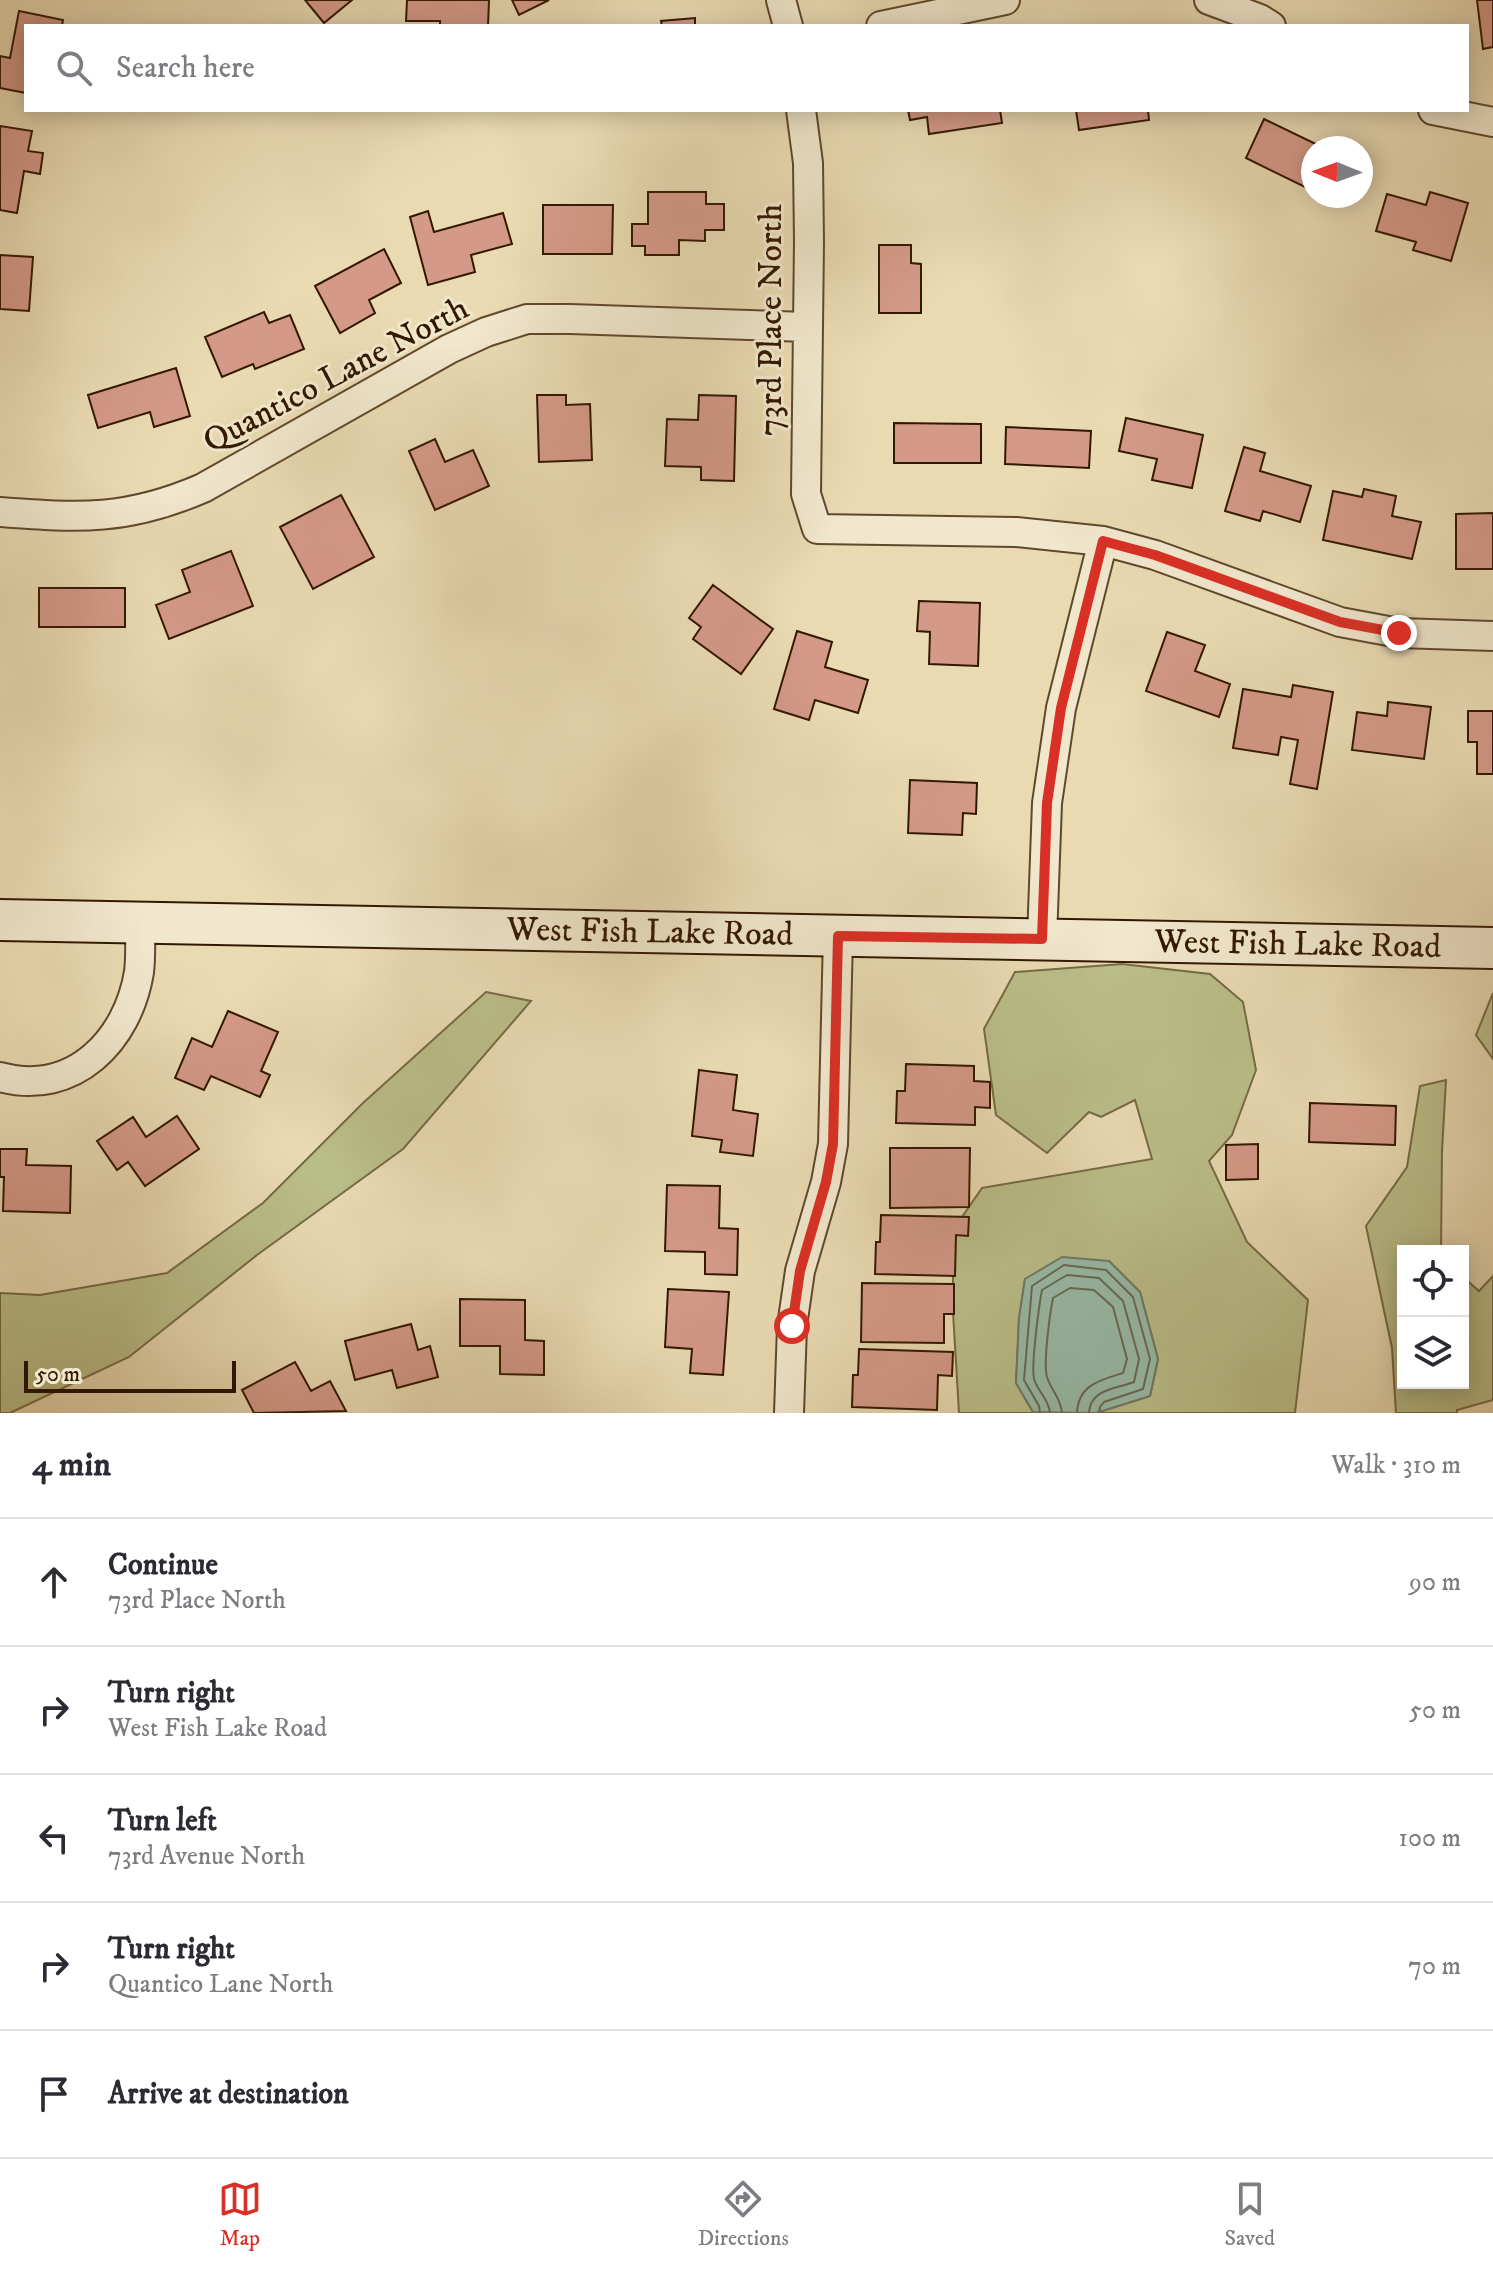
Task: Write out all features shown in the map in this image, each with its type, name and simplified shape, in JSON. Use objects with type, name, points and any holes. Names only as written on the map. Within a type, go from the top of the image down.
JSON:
[{"type":"street","points":[[781,0],[787,24]]},
{"type":"street","points":[[891,24],[1005,0]]},
{"type":"street","points":[[1209,0],[1268,24]]},
{"type":"street","name":"73rd Place North","points":[[801,112],[808,163],[806,494],[817,529],[1016,532],[1103,541]]},
{"type":"street","points":[[1443,112],[1493,122]]},
{"type":"street","name":"Quantico Lane North","points":[[0,512],[101,516],[166,504],[203,488],[449,349],[486,332],[527,319],[807,327]]},
{"type":"street","points":[[1042,939],[1047,803],[1061,708],[1103,541],[1155,555],[1340,622],[1399,633],[1493,636]]},
{"type":"street","name":"West Fish Lake Road","points":[[0,920],[1493,948]]},
{"type":"street","points":[[0,1077],[32,1081],[67,1074],[100,1054],[122,1025],[134,993],[139,970],[140,922]]},
{"type":"street","points":[[789,1413],[792,1326],[800,1271],[826,1182],[833,1144],[838,936]]},
{"type":"green space","points":[[1122,964],[1210,974],[1243,1002],[1256,1070],[1232,1135],[1209,1161],[1247,1242],[1308,1300],[1295,1413],[1096,1413],[1150,1396],[1158,1359],[1140,1292],[1109,1261],[1025,1279],[1019,1319],[1016,1383],[1033,1412],[1049,1413],[959,1413],[953,1312],[953,1230],[982,1188],[1152,1159],[1135,1100],[1101,1117],[1089,1112],[1047,1153],[996,1115],[984,1029],[1015,972]]},
{"type":"green space","points":[[486,992],[531,1001],[403,1149],[257,1255],[129,1357],[10,1413],[0,1413],[0,1293],[40,1295],[167,1273],[263,1203],[363,1103]]},
{"type":"green space","points":[[1493,993],[1493,1059],[1476,1035]]},
{"type":"green space","points":[[1446,1080],[1441,1245],[1397,1245],[1397,1389],[1469,1389],[1469,1282],[1479,1291],[1493,1276],[1493,1400],[1457,1410],[1457,1413],[1396,1413],[1392,1348],[1366,1226],[1407,1167],[1420,1086]]},
{"type":"water","points":[[1062,1257],[1109,1261],[1140,1292],[1158,1359],[1150,1396],[1096,1413],[1033,1412],[1016,1383],[1019,1318],[1025,1279]]},
{"type":"building","points":[[305,0],[352,0],[324,23]]},
{"type":"building","points":[[407,0],[489,0],[488,24],[406,21]]},
{"type":"building","points":[[512,0],[549,0],[519,15]]},
{"type":"building","points":[[1477,0],[1493,0],[1493,47],[1483,49]]},
{"type":"building","points":[[19,11],[63,20],[62,24],[24,24],[24,93],[0,88],[0,56],[10,58]]},
{"type":"building","points":[[695,18],[695,24],[662,24],[661,21]]},
{"type":"building","points":[[908,112],[1000,112],[1002,123],[929,134],[927,117],[910,120]]},
{"type":"building","points":[[1076,112],[1148,112],[1149,120],[1079,130]]},
{"type":"building","points":[[1264,119],[1301,137],[1301,185],[1246,158]]},
{"type":"building","points":[[0,126],[32,131],[28,151],[43,153],[40,174],[24,171],[17,213],[0,210]]},
{"type":"building","points":[[648,192],[706,192],[706,204],[724,204],[724,230],[705,230],[705,241],[679,240],[679,255],[645,255],[645,246],[632,246],[632,224],[648,224]]},
{"type":"building","points":[[1430,192],[1468,203],[1451,261],[1413,250],[1416,242],[1376,231],[1387,194],[1426,205]]},
{"type":"building","points":[[543,205],[613,205],[612,254],[543,254]]},
{"type":"building","points":[[428,211],[434,232],[503,213],[512,244],[471,255],[475,272],[428,285],[410,217]]},
{"type":"building","points":[[879,245],[911,245],[911,263],[921,264],[921,313],[879,313]]},
{"type":"building","points":[[384,249],[401,283],[369,300],[375,313],[340,333],[315,286]]},
{"type":"building","points":[[0,255],[33,257],[29,311],[0,309]]},
{"type":"building","points":[[264,312],[269,323],[290,315],[304,349],[255,369],[253,364],[222,377],[205,337]]},
{"type":"building","points":[[176,368],[190,416],[154,427],[150,412],[98,428],[88,395]]},
{"type":"building","points":[[537,395],[566,395],[566,405],[590,404],[592,460],[539,462]]},
{"type":"building","points":[[699,395],[736,396],[734,481],[701,480],[701,467],[665,466],[667,419],[698,420]]},
{"type":"building","points":[[1126,418],[1203,435],[1192,488],[1152,480],[1157,459],[1119,451]]},
{"type":"building","points":[[894,423],[981,424],[981,463],[894,463]]},
{"type":"building","points":[[1006,427],[1091,431],[1089,468],[1005,464]]},
{"type":"building","points":[[435,439],[445,462],[473,450],[489,486],[435,510],[409,451]]},
{"type":"building","points":[[1244,447],[1265,453],[1260,471],[1311,486],[1300,522],[1263,511],[1260,521],[1225,511]]},
{"type":"building","points":[[1364,489],[1396,496],[1392,516],[1421,522],[1412,559],[1323,540],[1333,491],[1362,497]]},
{"type":"building","points":[[341,495],[374,557],[313,589],[280,527]]},
{"type":"building","points":[[1493,513],[1493,569],[1456,569],[1456,514]]},
{"type":"building","points":[[231,551],[253,606],[169,639],[156,605],[190,592],[182,570]]},
{"type":"building","points":[[713,585],[773,629],[741,674],[693,639],[701,627],[689,618]]},
{"type":"building","points":[[39,588],[125,588],[125,627],[39,627]]},
{"type":"building","points":[[919,601],[980,603],[978,666],[929,664],[930,632],[917,631]]},
{"type":"building","points":[[797,631],[832,642],[825,667],[868,680],[858,713],[815,700],[809,720],[774,709]]},
{"type":"building","points":[[1167,632],[1205,645],[1195,671],[1230,684],[1219,717],[1146,691]]},
{"type":"building","points":[[1293,685],[1333,692],[1317,789],[1290,784],[1298,740],[1281,737],[1278,755],[1233,748],[1243,689],[1291,697]]},
{"type":"building","points":[[1388,702],[1431,707],[1424,759],[1352,750],[1357,712],[1387,716]]},
{"type":"building","points":[[1468,711],[1493,711],[1493,774],[1477,774],[1477,742],[1468,742]]},
{"type":"building","points":[[910,780],[977,783],[976,814],[963,813],[962,835],[908,833]]},
{"type":"building","points":[[228,1011],[278,1032],[261,1071],[270,1075],[260,1097],[211,1076],[204,1090],[175,1078],[192,1038],[212,1047]]},
{"type":"building","points":[[906,1064],[974,1066],[974,1081],[990,1082],[990,1108],[975,1107],[975,1125],[896,1123],[897,1091],[905,1091]]},
{"type":"building","points":[[699,1070],[737,1075],[733,1110],[758,1114],[753,1156],[720,1152],[722,1140],[692,1136]]},
{"type":"building","points":[[1310,1103],[1396,1106],[1395,1145],[1309,1142]]},
{"type":"building","points":[[177,1116],[199,1149],[145,1186],[128,1162],[117,1170],[97,1141],[133,1117],[146,1137]]},
{"type":"building","points":[[1258,1144],[1258,1179],[1226,1180],[1226,1145]]},
{"type":"building","points":[[890,1148],[970,1148],[969,1207],[890,1208]]},
{"type":"building","points":[[0,1149],[27,1149],[26,1165],[71,1166],[70,1213],[3,1211],[4,1177],[0,1177]]},
{"type":"building","points":[[667,1185],[720,1186],[719,1228],[738,1229],[737,1275],[705,1274],[705,1252],[665,1251]]},
{"type":"building","points":[[881,1215],[969,1217],[968,1236],[956,1235],[955,1276],[875,1274]]},
{"type":"building","points":[[862,1283],[954,1284],[954,1314],[944,1314],[944,1343],[861,1342]]},
{"type":"building","points":[[668,1289],[729,1292],[723,1375],[690,1373],[692,1349],[665,1347]]},
{"type":"building","points":[[460,1299],[525,1300],[525,1340],[544,1341],[544,1375],[500,1374],[500,1346],[460,1346]]},
{"type":"building","points":[[411,1324],[418,1350],[430,1346],[438,1377],[397,1388],[392,1370],[355,1380],[345,1341]]},
{"type":"building","points":[[859,1349],[953,1352],[952,1376],[938,1375],[937,1410],[852,1407],[853,1375],[858,1375]]},
{"type":"building","points":[[295,1362],[311,1391],[330,1381],[346,1411],[254,1413],[242,1390]]},
{"type":"route","points":[[792,1326],[800,1271],[826,1182],[833,1144],[838,936],[1042,939],[1047,803],[1061,708],[1103,541],[1155,555],[1340,622],[1399,633]]}]
